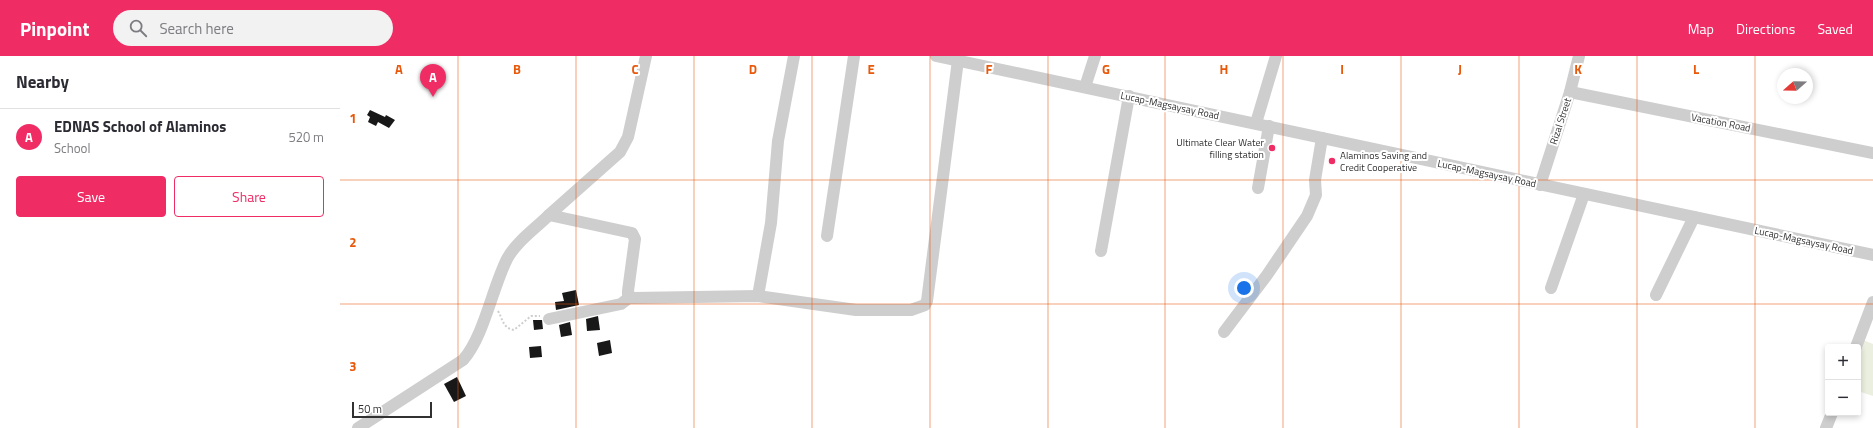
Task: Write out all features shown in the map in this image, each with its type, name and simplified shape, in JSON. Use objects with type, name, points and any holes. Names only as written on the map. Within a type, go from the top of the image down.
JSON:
[{"type":"street","points":[[358,428],[463,360],[473,348],[491,298],[511,252],[624,146],[628,137],[646,56]]},
{"type":"street","points":[[758,296],[772,223],[778,141],[794,56]]},
{"type":"street","points":[[827,236],[854,56]]},
{"type":"street","name":"Lucap-Magsaysay Road","points":[[936,56],[1873,255]]},
{"type":"street","points":[[1085,87],[1095,56]]},
{"type":"street","points":[[1256,124],[1276,56]]},
{"type":"street","name":"Rizal Street","points":[[1540,185],[1570,92],[1579,56]]},
{"type":"street","points":[[549,319],[621,304],[630,297],[758,296],[856,310],[911,310],[925,305],[927,301],[958,60]]},
{"type":"street","name":"Vacation Road","points":[[1570,92],[1873,153]]},
{"type":"street","points":[[1101,251],[1129,96]]},
{"type":"street","points":[[1258,188],[1268,126]]},
{"type":"street","points":[[1224,332],[1267,276],[1307,216],[1316,194],[1316,180],[1322,138]]},
{"type":"street","points":[[1551,288],[1584,194]]},
{"type":"street","points":[[549,215],[632,233],[635,239],[628,286],[628,293],[630,297]]},
{"type":"street","points":[[1656,295],[1694,217]]},
{"type":"street","points":[[1857,344],[1873,302]]},
{"type":"street","points":[[1826,428],[1831,416]]},
{"type":"path","points":[[491,298],[504,324],[509,329],[514,330],[531,316],[538,315],[549,319]]},
{"type":"green space","points":[[1863,340],[1873,344],[1873,396],[1861,392],[1861,346]]},
{"type":"building","points":[[370,110],[385,117],[386,115],[395,120],[389,128],[378,122],[376,126],[368,122],[370,117],[367,115]]},
{"type":"building","points":[[576,290],[579,305],[556,310],[555,302],[564,301],[562,293]]},
{"type":"building","points":[[598,316],[600,330],[587,331],[586,319]]},
{"type":"building","points":[[533,320],[542,320],[543,329],[534,330]]},
{"type":"building","points":[[570,322],[572,335],[561,337],[559,325]]},
{"type":"building","points":[[610,340],[612,353],[599,356],[597,343]]},
{"type":"building","points":[[541,346],[542,357],[530,358],[529,347]]},
{"type":"building","points":[[457,377],[466,396],[454,402],[444,384]]},
{"type":"place","name":"EDNAS School of Alaminos","points":[[433,97]]},
{"type":"place","name":"Ultimate Clear Water filling station","points":[[1272,148]]},
{"type":"place","name":"Alaminos Saving and Credit Cooperative","points":[[1332,161]]}]
